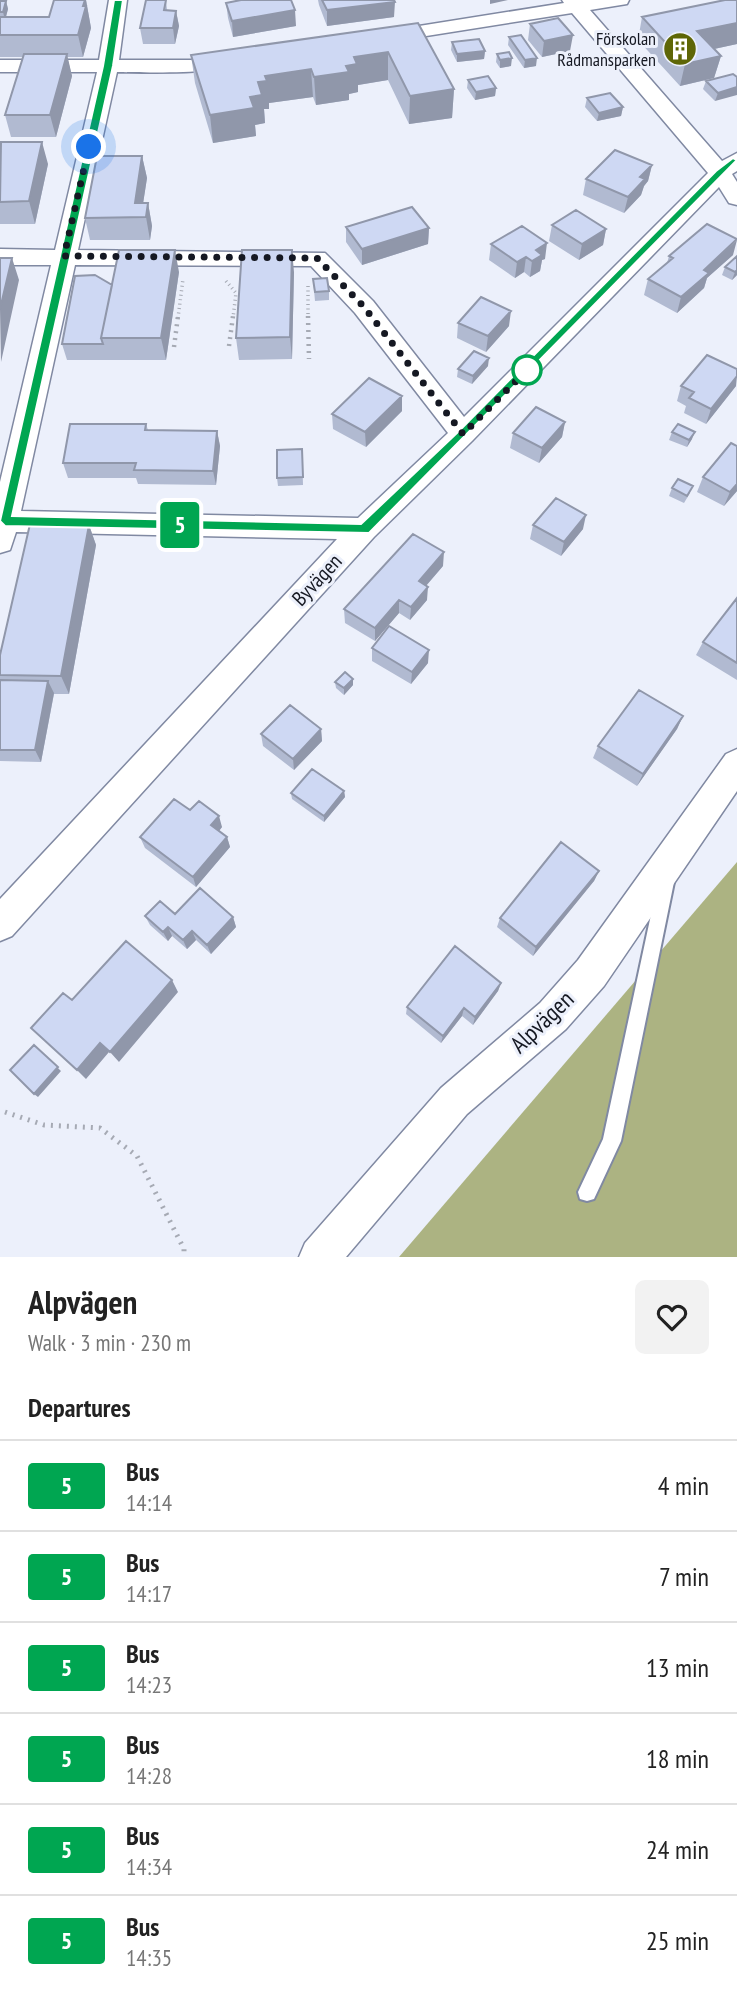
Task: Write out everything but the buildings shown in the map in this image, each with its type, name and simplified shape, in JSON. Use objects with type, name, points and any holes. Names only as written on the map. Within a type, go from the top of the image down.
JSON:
[{"type":"street","points":[[118,0],[108,66],[2,528],[364,529]]},
{"type":"street","points":[[357,41],[574,3],[620,0]]},
{"type":"street","points":[[574,3],[731,172],[737,198]]},
{"type":"street","points":[[0,66],[192,66],[247,58]]},
{"type":"street","name":"Byvägen","points":[[0,925],[364,529],[731,172]]},
{"type":"street","points":[[0,257],[317,258],[364,307],[463,434]]},
{"type":"street","name":"Alpvägen","points":[[319,1257],[454,1101],[552,1016],[591,973],[737,764]]},
{"type":"lane","points":[[587,1192],[612,1141],[673,854]]},
{"type":"path","points":[[174,347],[195,257],[236,293],[229,346]]},
{"type":"path","points":[[308,258],[309,359]]},
{"type":"path","points":[[5,1112],[44,1125],[100,1129],[137,1156],[178,1237],[184,1257]]},
{"type":"green space","points":[[737,862],[737,1257],[399,1257]]},
{"type":"bus line","name":"5","points":[[118,0],[108,66],[5,521],[364,529],[463,434],[720,173],[737,160]]},
{"type":"place","name":"Förskolan Rådmansparken","points":[[680,49]]},
{"type":"route","points":[[89,147],[64,256],[317,258],[364,307],[463,434],[527,370]]}]
